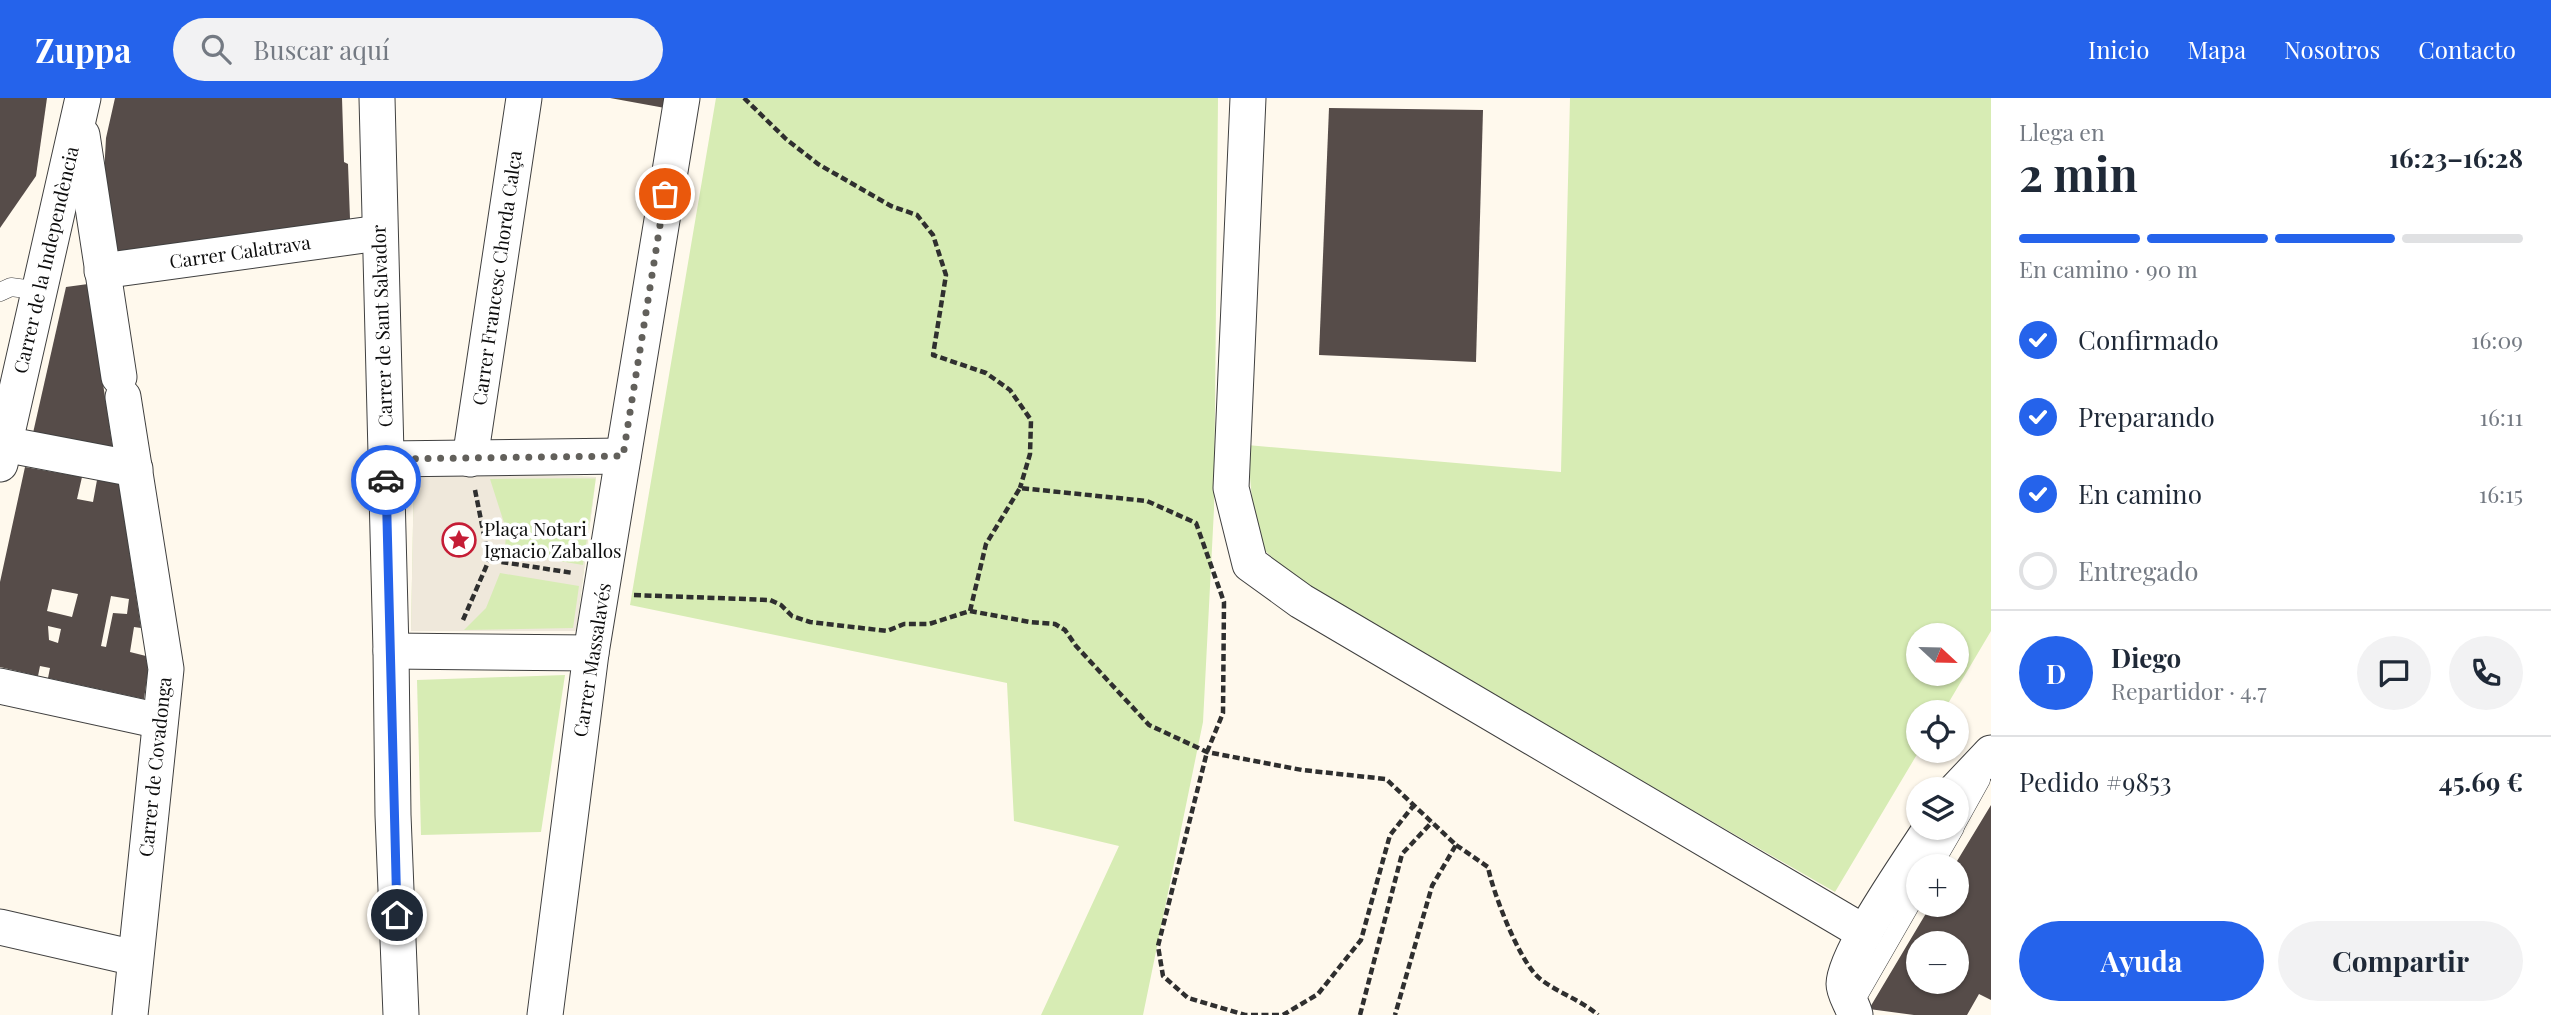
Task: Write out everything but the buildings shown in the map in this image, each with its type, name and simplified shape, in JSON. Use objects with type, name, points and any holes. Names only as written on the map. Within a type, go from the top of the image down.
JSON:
[{"type":"street","name":"Carrer de Sant Salvador","points":[[377,98],[393,815],[401,1015]]},
{"type":"street","name":"Carrer Francesc Chorda Calça","points":[[472,472],[524,98]]},
{"type":"street","name":"Carrer Massalavés","points":[[545,1015],[591,653],[593,582],[623,456],[681,98]]},
{"type":"street","points":[[1248,98],[1231,488],[1250,564],[1301,601],[1865,933]]},
{"type":"street","name":"Carrer de Covadonga","points":[[81,105],[102,271],[166,669],[130,1015]]},
{"type":"street","name":"Carrer de la Independència","points":[[2,454],[81,105]]},
{"type":"street","name":"Carrer Calatrava","points":[[102,271],[379,233]]},
{"type":"street","points":[[2,454],[135,469]]},
{"type":"street","points":[[386,459],[472,472],[623,456]]},
{"type":"street","points":[[391,651],[591,653]]},
{"type":"street","points":[[0,686],[160,721]]},
{"type":"street","points":[[1968,777],[1991,753]]},
{"type":"street","points":[[1854,1010],[1844,987],[1847,966],[1923,840]]},
{"type":"street","points":[[0,927],[135,958]]},
{"type":"lane","points":[[0,292],[11,287],[41,291]]},
{"type":"lane","points":[[1969,802],[1991,761]]},
{"type":"lane","points":[[1854,1010],[1906,914]]},
{"type":"path","points":[[744,98],[786,139],[818,164],[891,206],[917,215],[933,235],[946,275],[933,355],[986,373],[1010,390],[1031,419],[1030,454],[1020,488],[986,544],[970,611]]},
{"type":"path","points":[[457,631],[489,560],[472,472]]},
{"type":"path","points":[[1020,488],[1147,501],[1196,523],[1224,602],[1223,713],[1207,752],[1158,946],[1163,976],[1188,998],[1245,1015],[1283,1015],[1318,994],[1361,940],[1390,835],[1414,805]]},
{"type":"path","points":[[489,560],[593,582],[638,596],[769,600],[781,605],[792,616],[810,622],[887,631],[904,624],[929,624],[970,611],[1055,624],[1065,630],[1076,646],[1149,724],[1207,752],[1301,770],[1385,779],[1456,845],[1488,867],[1493,892],[1529,968],[1540,979],[1584,1003],[1598,1015]]},
{"type":"path","points":[[1360,1015],[1402,855],[1432,822]]},
{"type":"path","points":[[1395,1015],[1432,886],[1456,845]]},
{"type":"green space","points":[[716,98],[1218,98],[1214,509],[1203,722],[1143,1015],[1041,1015],[1119,846],[1014,821],[1007,683],[630,605]]},
{"type":"green space","points":[[1570,98],[1991,98],[1991,631],[1969,668],[1969,623],[1906,623],[1906,686],[1958,686],[1950,700],[1906,700],[1906,763],[1912,763],[1835,892],[1301,585],[1256,542],[1247,445],[1561,472]]},
{"type":"green space","points":[[414,472],[596,477],[576,631],[411,631]]},
{"type":"green space","points":[[565,675],[541,832],[421,835],[417,680]]},
{"type":"shaded area","name":"Plaça Notari Ignacio Zaballos","points":[[414,472],[596,477],[490,479],[506,529],[505,552],[583,565],[595,485],[576,631],[411,631]],"holes":[[[500,573],[579,586],[573,628],[464,630],[486,608]]]},
{"type":"way so far","points":[[386,480],[386,459],[623,456],[665,194]]},
{"type":"place","name":"Plaça Notari Ignacio Zaballos","points":[[459,540]]},
{"type":"route","points":[[386,480],[397,915]]}]
